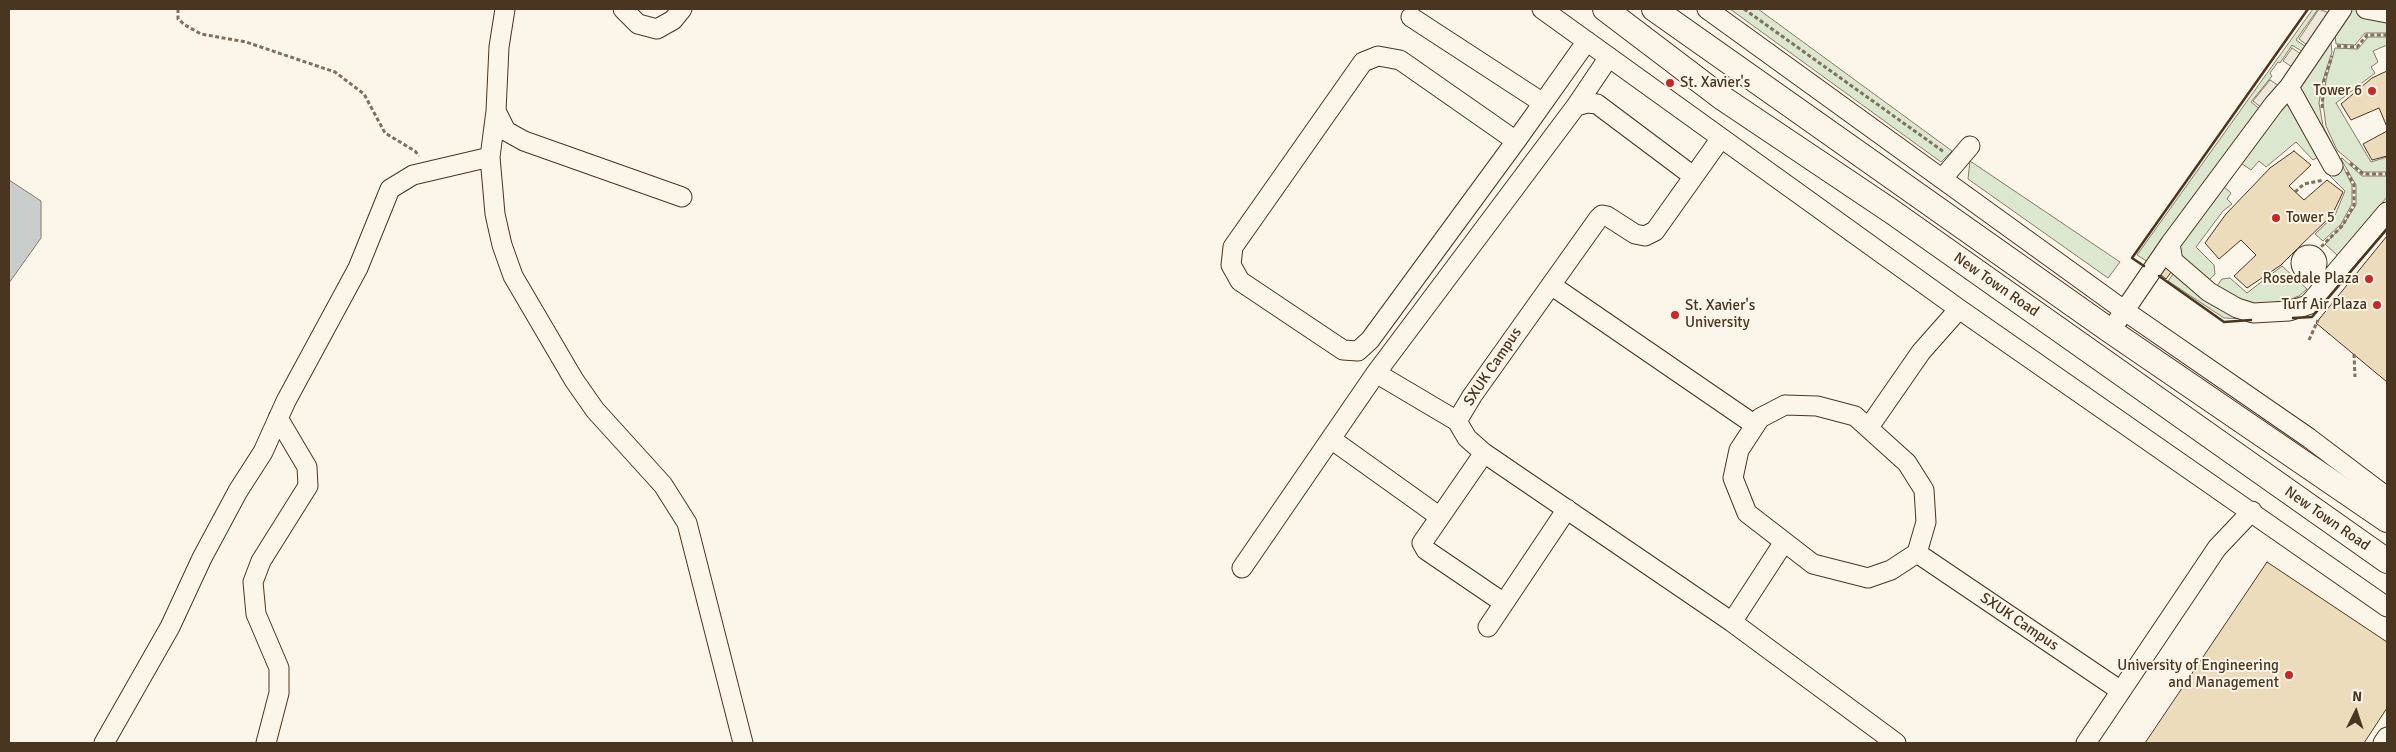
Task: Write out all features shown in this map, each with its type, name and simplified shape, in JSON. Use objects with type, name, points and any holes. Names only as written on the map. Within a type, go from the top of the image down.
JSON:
[{"type":"main road","name":"New Town Road","points":[[1605,9],[1721,97],[1890,211],[2387,561]]},
{"type":"main road","name":"New Town Road","points":[[1654,9],[2109,330],[2387,520]]},
{"type":"street","points":[[505,9],[490,157],[495,214],[502,245],[513,276],[574,380],[595,410],[663,485],[687,523],[743,743]]},
{"type":"street","points":[[623,9],[638,24],[656,29],[673,20],[682,9]]},
{"type":"street","points":[[1542,9],[1959,309],[2252,511],[2387,607]]},
{"type":"street","points":[[1707,9],[2125,312],[2309,438],[2387,497]]},
{"type":"street","points":[[2109,330],[2125,312],[2170,244],[2274,104],[2290,87],[2342,9]]},
{"type":"street","points":[[2366,9],[2387,13]]},
{"type":"street","points":[[1411,17],[1543,103]]},
{"type":"street","points":[[1516,141],[1400,60],[1378,56],[1363,62],[1233,247],[1230,265],[1240,281],[1335,345],[1343,350],[1358,351],[1370,340],[1516,141],[1587,41]]},
{"type":"street","points":[[1242,568],[1376,373],[1576,106],[1609,57]]},
{"type":"street","points":[[2290,87],[2342,165]]},
{"type":"street","points":[[1576,106],[1588,103],[1597,104],[1693,176],[1721,138]]},
{"type":"street","points":[[496,111],[506,131],[524,141],[682,197]]},
{"type":"street","points":[[1942,180],[1970,146]]},
{"type":"street","points":[[104,743],[170,627],[202,558],[238,491],[263,452],[278,418],[358,268],[390,189],[404,179],[490,157]]},
{"type":"street","name":"SXUK Campus","points":[[1693,176],[1655,231],[1645,236],[1635,234],[1607,216],[1602,215],[1472,396],[1457,421],[1467,438],[1484,453],[1732,622],[1896,743]]},
{"type":"street","points":[[2170,244],[2173,261],[2185,274],[2208,292],[2236,308],[2253,313],[2289,311],[2308,305],[2387,212]]},
{"type":"street","points":[[2307,258],[2327,283]]},
{"type":"street","points":[[1551,285],[1755,425]]},
{"type":"street","points":[[1869,427],[1921,352],[1959,309]]},
{"type":"street","points":[[1376,373],[1457,421]]},
{"type":"street","points":[[1785,405],[1818,406],[1855,416],[1869,427],[1907,463],[1924,490],[1926,522],[1917,553],[1891,570],[1868,578],[1812,564],[1747,513],[1734,478],[1739,450],[1755,425],[1760,418],[1785,405]]},
{"type":"street","points":[[266,743],[278,693],[279,668],[256,614],[252,582],[261,562],[308,486],[307,466],[278,418]]},
{"type":"street","points":[[1331,438],[1440,517]]},
{"type":"street","points":[[1484,453],[1424,540],[1423,547],[1504,603]]},
{"type":"street","points":[[1488,627],[1567,509]]},
{"type":"street","points":[[2086,743],[2217,548],[2252,511]]},
{"type":"street","points":[[1732,622],[1784,542]]},
{"type":"street","name":"SXUK Campus","points":[[1917,553],[2121,691]]},
{"type":"street","points":[[2383,743],[2387,737]]},
{"type":"path","points":[[178,9],[178,19],[202,34],[246,42],[335,72],[364,94],[381,128],[392,138],[415,151],[421,158],[426,173]]},
{"type":"path","points":[[1744,9],[1956,162]]},
{"type":"path","points":[[2322,111],[2321,103],[2324,80],[2334,46],[2332,26]]},
{"type":"path","points":[[2334,46],[2357,47],[2366,35],[2387,35]]},
{"type":"path","points":[[2342,165],[2363,174],[2387,174]]},
{"type":"path","points":[[2307,258],[2343,225],[2354,205],[2354,185],[2342,165]]},
{"type":"path","points":[[2295,192],[2304,184]]},
{"type":"path","points":[[2309,340],[2316,322]]},
{"type":"path","points":[[2354,354],[2355,377]]},
{"type":"green space","points":[[1730,9],[1758,9],[1952,151],[1941,162]]},
{"type":"green space","points":[[2313,9],[2318,9],[2296,40],[2306,47],[2303,52],[2292,45],[2280,63],[2278,62],[2270,73],[2272,76],[2251,102],[2261,110],[2148,262],[2137,255]]},
{"type":"green space","points":[[2344,9],[2359,9],[2387,16],[2387,33],[2365,33],[2355,45],[2336,44],[2334,27]]},
{"type":"green space","points":[[2330,35],[2332,52],[2323,80],[2319,103],[2323,126],[2352,185],[2352,204],[2341,224],[2323,241],[2315,234],[2335,215],[2345,191],[2329,175],[2339,168],[2297,83]]},
{"type":"green space","points":[[2368,37],[2387,37],[2387,45],[2373,51],[2378,62],[2371,67],[2375,73],[2336,103],[2371,162],[2387,157],[2387,172],[2363,172],[2337,150],[2326,126],[2323,103],[2326,80],[2335,48],[2358,49]]},
{"type":"green space","points":[[2286,100],[2318,157],[2313,160],[2296,142],[2266,167],[2259,161],[2251,170],[2238,161]]},
{"type":"green space","points":[[2342,158],[2362,176],[2387,176],[2387,197],[2338,256],[2325,244],[2343,225],[2356,205],[2356,185]]},
{"type":"green space","points":[[1970,161],[2120,262],[2108,278],[1968,179]]},
{"type":"green space","points":[[2221,184],[2231,193],[2227,199],[2232,204],[2223,211],[2196,247],[2214,265],[2215,274],[2208,281],[2177,258],[2182,237]]},
{"type":"green space","points":[[2282,266],[2307,289],[2299,296],[2278,304],[2263,306],[2237,302],[2217,286],[2222,279],[2230,278],[2247,293]]},
{"type":"green space","points":[[2174,273],[2248,319],[2224,318],[2168,281]]},
{"type":"shaded area","points":[[2319,9],[2329,13],[2307,45],[2299,39]]},
{"type":"shaded area","points":[[2292,48],[2301,54],[2292,67],[2283,61]]},
{"type":"shaded area","points":[[2270,80],[2279,86],[2262,108],[2253,101]]},
{"type":"shaded area","points":[[9,180],[41,201],[41,238],[9,283]]},
{"type":"building","name":"Tower 6","points":[[2387,71],[2387,127],[2379,108],[2351,120],[2341,104],[2372,78]]},
{"type":"building","name":"Tower 6","points":[[2387,131],[2387,156],[2372,160],[2363,144]]},
{"type":"building","name":"Tower 5","points":[[2294,151],[2311,165],[2289,186],[2304,200],[2327,180],[2343,192],[2332,215],[2281,265],[2247,288],[2234,276],[2256,255],[2241,240],[2219,259],[2205,243],[2226,214],[2270,168]]},
{"type":"building","name":"Rosedale Plaza","points":[[2387,236],[2387,382],[2316,323]]},
{"type":"building","points":[[2162,264],[2172,271],[2166,279],[2157,272]]},
{"type":"building","name":"University of Engineering and Management","points":[[2267,562],[2387,642],[2387,708],[2364,743],[2145,743]]},
{"type":"wall","points":[[2144,266],[2132,258],[2308,9]]},
{"type":"wall","points":[[2293,318],[2312,317],[2387,229]]},
{"type":"wall","points":[[2159,276],[2224,322],[2251,320]]},
{"type":"place","name":"St. Xavier's","points":[[1670,83]]},
{"type":"place","name":"Tower 6","points":[[2372,91]]},
{"type":"place","name":"Tower 5","points":[[2276,218]]},
{"type":"place","name":"Rosedale Plaza","points":[[2369,279]]},
{"type":"place","name":"Turf Air Plaza","points":[[2377,305]]},
{"type":"place","name":"St. Xavier's University","points":[[1675,315]]},
{"type":"place","name":"University of Engineering and Management","points":[[2289,675]]}]
